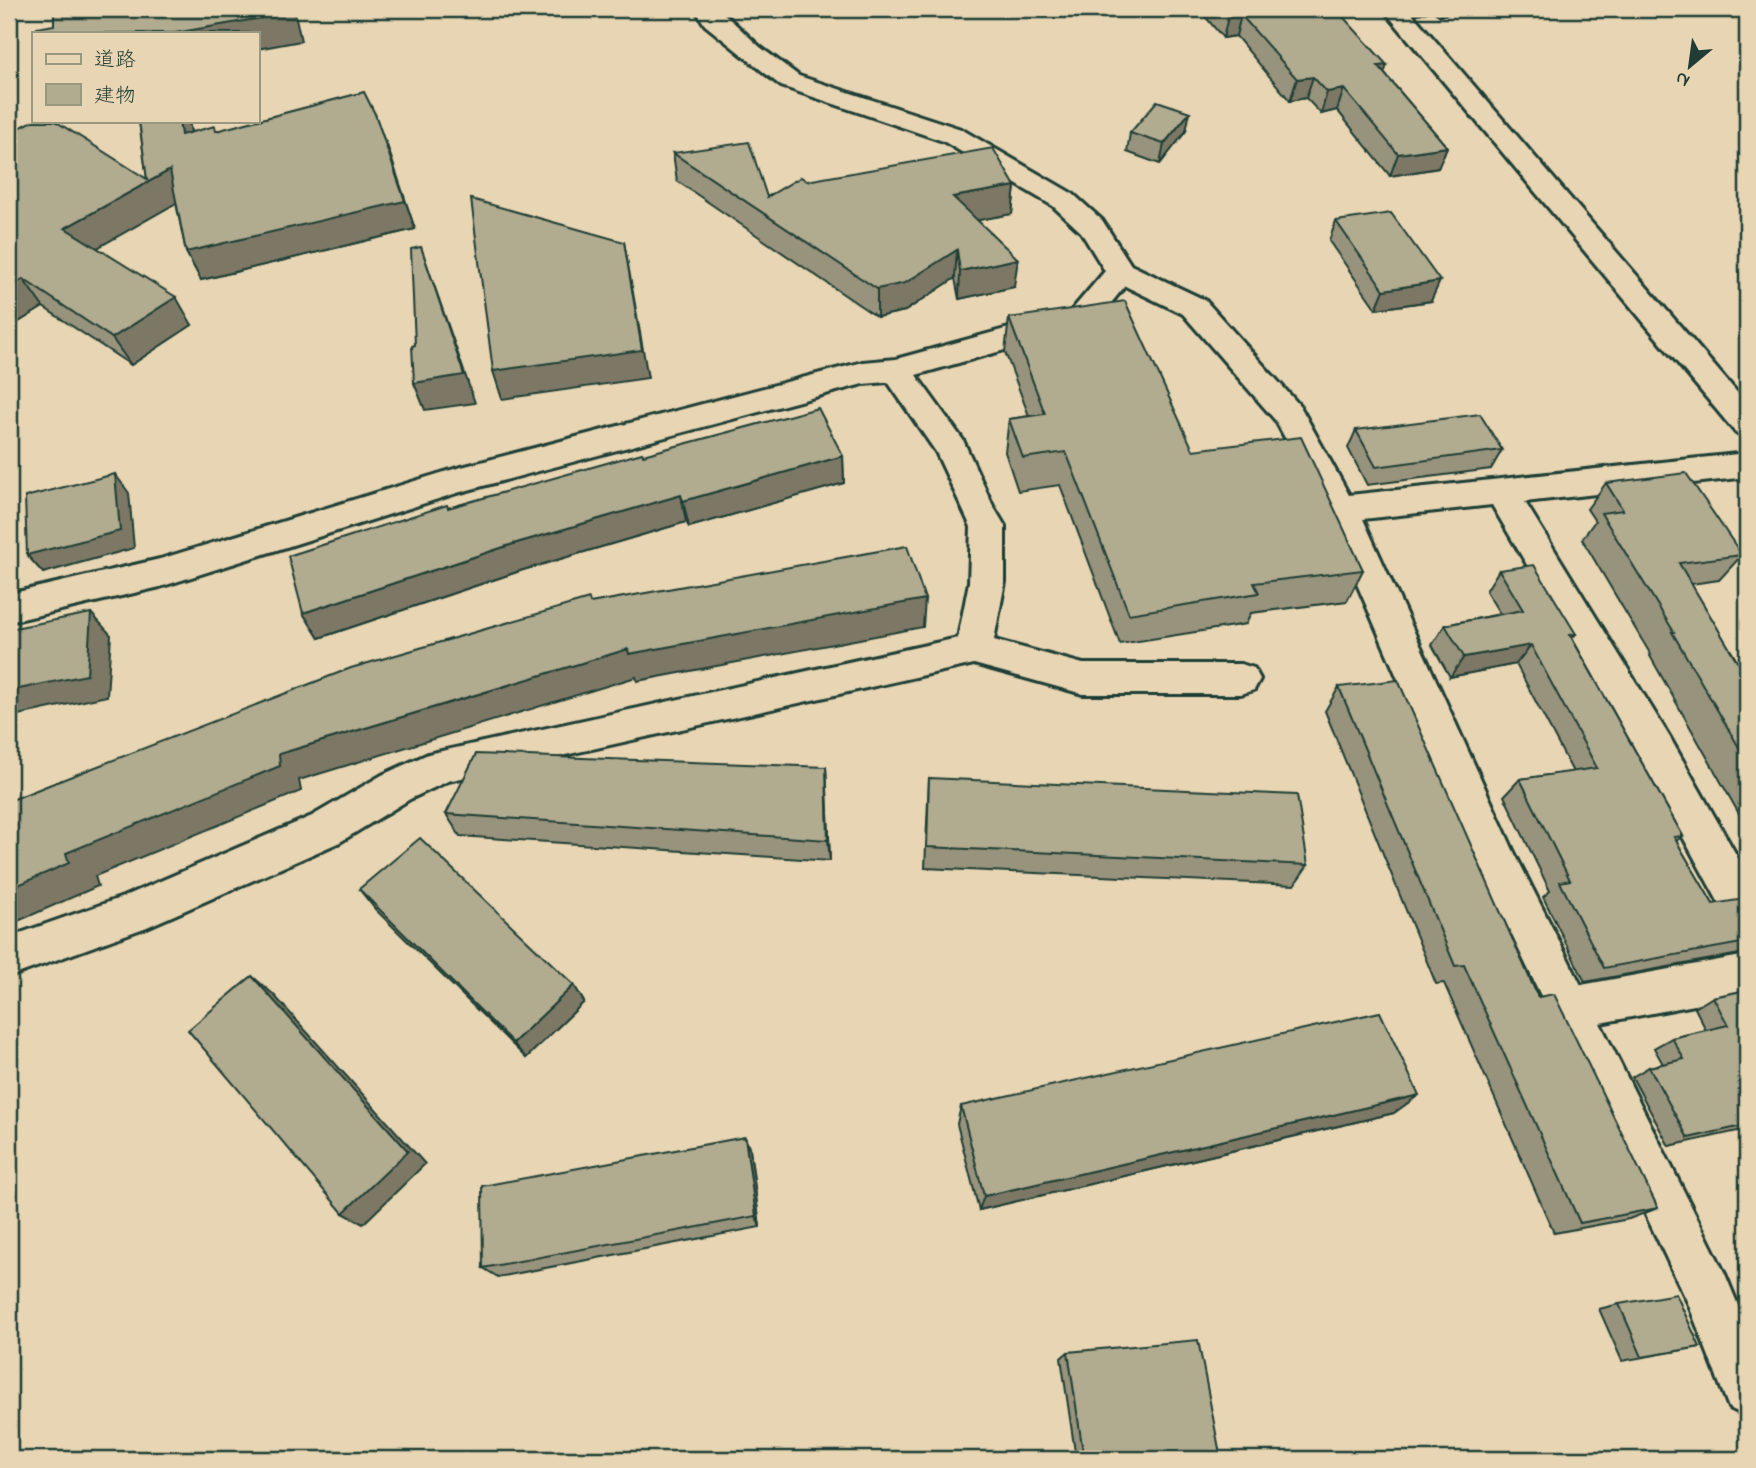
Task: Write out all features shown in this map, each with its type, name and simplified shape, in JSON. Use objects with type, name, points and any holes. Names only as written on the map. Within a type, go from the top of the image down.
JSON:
[{"type":"street","points":[[707,9],[723,28],[790,81],[952,135],[1063,200],[1093,226],[1120,272],[1195,307],[1289,414],[1340,509],[1498,862],[1708,1291],[1747,1390]]},
{"type":"street","points":[[1395,9],[1747,425]]},
{"type":"street","points":[[9,608],[160,573],[454,481],[863,373],[896,370],[1082,318],[1120,272]]},
{"type":"street","points":[[896,370],[951,448],[978,511],[988,526],[987,582],[974,649]]},
{"type":"street","points":[[1340,509],[1747,465]]},
{"type":"street","points":[[1502,493],[1655,748],[1747,913]]},
{"type":"street","points":[[9,957],[132,913],[326,829],[396,787],[442,766],[974,649],[1083,679],[1241,679]]},
{"type":"street","points":[[1570,1008],[1747,975]]},
{"type":"building","points":[[54,9],[289,9],[290,13],[181,32],[37,32],[37,28],[54,25]]},
{"type":"building","points":[[1221,9],[1336,9],[1387,65],[1378,66],[1447,147],[1398,154],[1344,89],[1327,92],[1313,77],[1297,79],[1241,15],[1228,17]]},
{"type":"building","points":[[364,92],[375,114],[405,201],[186,252],[170,170],[65,228],[176,297],[112,338],[23,279],[9,288],[9,171],[13,169],[9,166],[9,133],[32,122],[57,122],[147,179],[139,122],[179,122],[181,135],[215,126],[216,131],[259,122],[259,120]]},
{"type":"building","points":[[1157,101],[1190,112],[1164,144],[1130,133]]},
{"type":"building","points":[[749,142],[767,197],[801,177],[807,181],[993,148],[1015,186],[953,197],[1018,259],[960,271],[957,250],[905,283],[877,289],[673,153]]},
{"type":"building","points":[[471,199],[624,242],[642,350],[493,371]]},
{"type":"building","points":[[1391,213],[1440,281],[1384,290],[1336,221]]},
{"type":"building","points":[[421,247],[464,375],[414,383],[411,249]]},
{"type":"building","points":[[1125,301],[1193,450],[1301,437],[1363,570],[1254,583],[1259,593],[1129,614],[1066,452],[1023,458],[1009,419],[1045,414],[1009,318]]},
{"type":"building","points":[[818,408],[843,456],[683,501],[681,495],[513,544],[303,613],[288,556],[447,505],[448,508],[642,453],[643,455]]},
{"type":"building","points":[[1480,414],[1502,450],[1376,467],[1356,430]]},
{"type":"building","points":[[1686,473],[1742,555],[1679,563],[1747,678],[1747,761],[1674,632],[1601,513],[1623,510],[1606,483]]},
{"type":"building","points":[[115,474],[120,531],[27,555],[25,497]]},
{"type":"building","points":[[907,546],[925,599],[629,654],[628,649],[279,754],[280,766],[66,853],[69,863],[9,889],[9,801],[351,668],[589,599],[590,603]]},
{"type":"building","points":[[1534,565],[1576,634],[1570,635],[1683,836],[1674,837],[1713,904],[1744,899],[1747,904],[1747,942],[1604,968],[1560,882],[1570,880],[1520,779],[1597,768],[1531,645],[1464,657],[1445,625],[1523,610],[1499,570]]},
{"type":"building","points":[[91,613],[87,675],[9,691],[9,629]]},
{"type":"building","points":[[1398,680],[1538,997],[1554,994],[1658,1208],[1580,1223],[1464,965],[1455,966],[1339,687]]},
{"type":"building","points":[[476,754],[826,767],[828,840],[446,814]]},
{"type":"building","points":[[929,778],[1297,795],[1308,865],[927,847]]},
{"type":"building","points":[[420,838],[574,985],[513,1043],[359,889]]},
{"type":"building","points":[[252,976],[408,1151],[343,1213],[188,1030]]},
{"type":"building","points":[[1747,990],[1747,1125],[1688,1138],[1649,1067],[1684,1059],[1672,1038],[1728,1025],[1713,997]]},
{"type":"building","points":[[1380,1012],[1419,1095],[984,1196],[961,1106]]},
{"type":"building","points":[[745,1137],[756,1216],[483,1268],[482,1186]]},
{"type":"building","points":[[1676,1294],[1700,1347],[1642,1357],[1619,1304]]},
{"type":"building","points":[[1198,1340],[1221,1459],[1084,1459],[1068,1352]]}]
